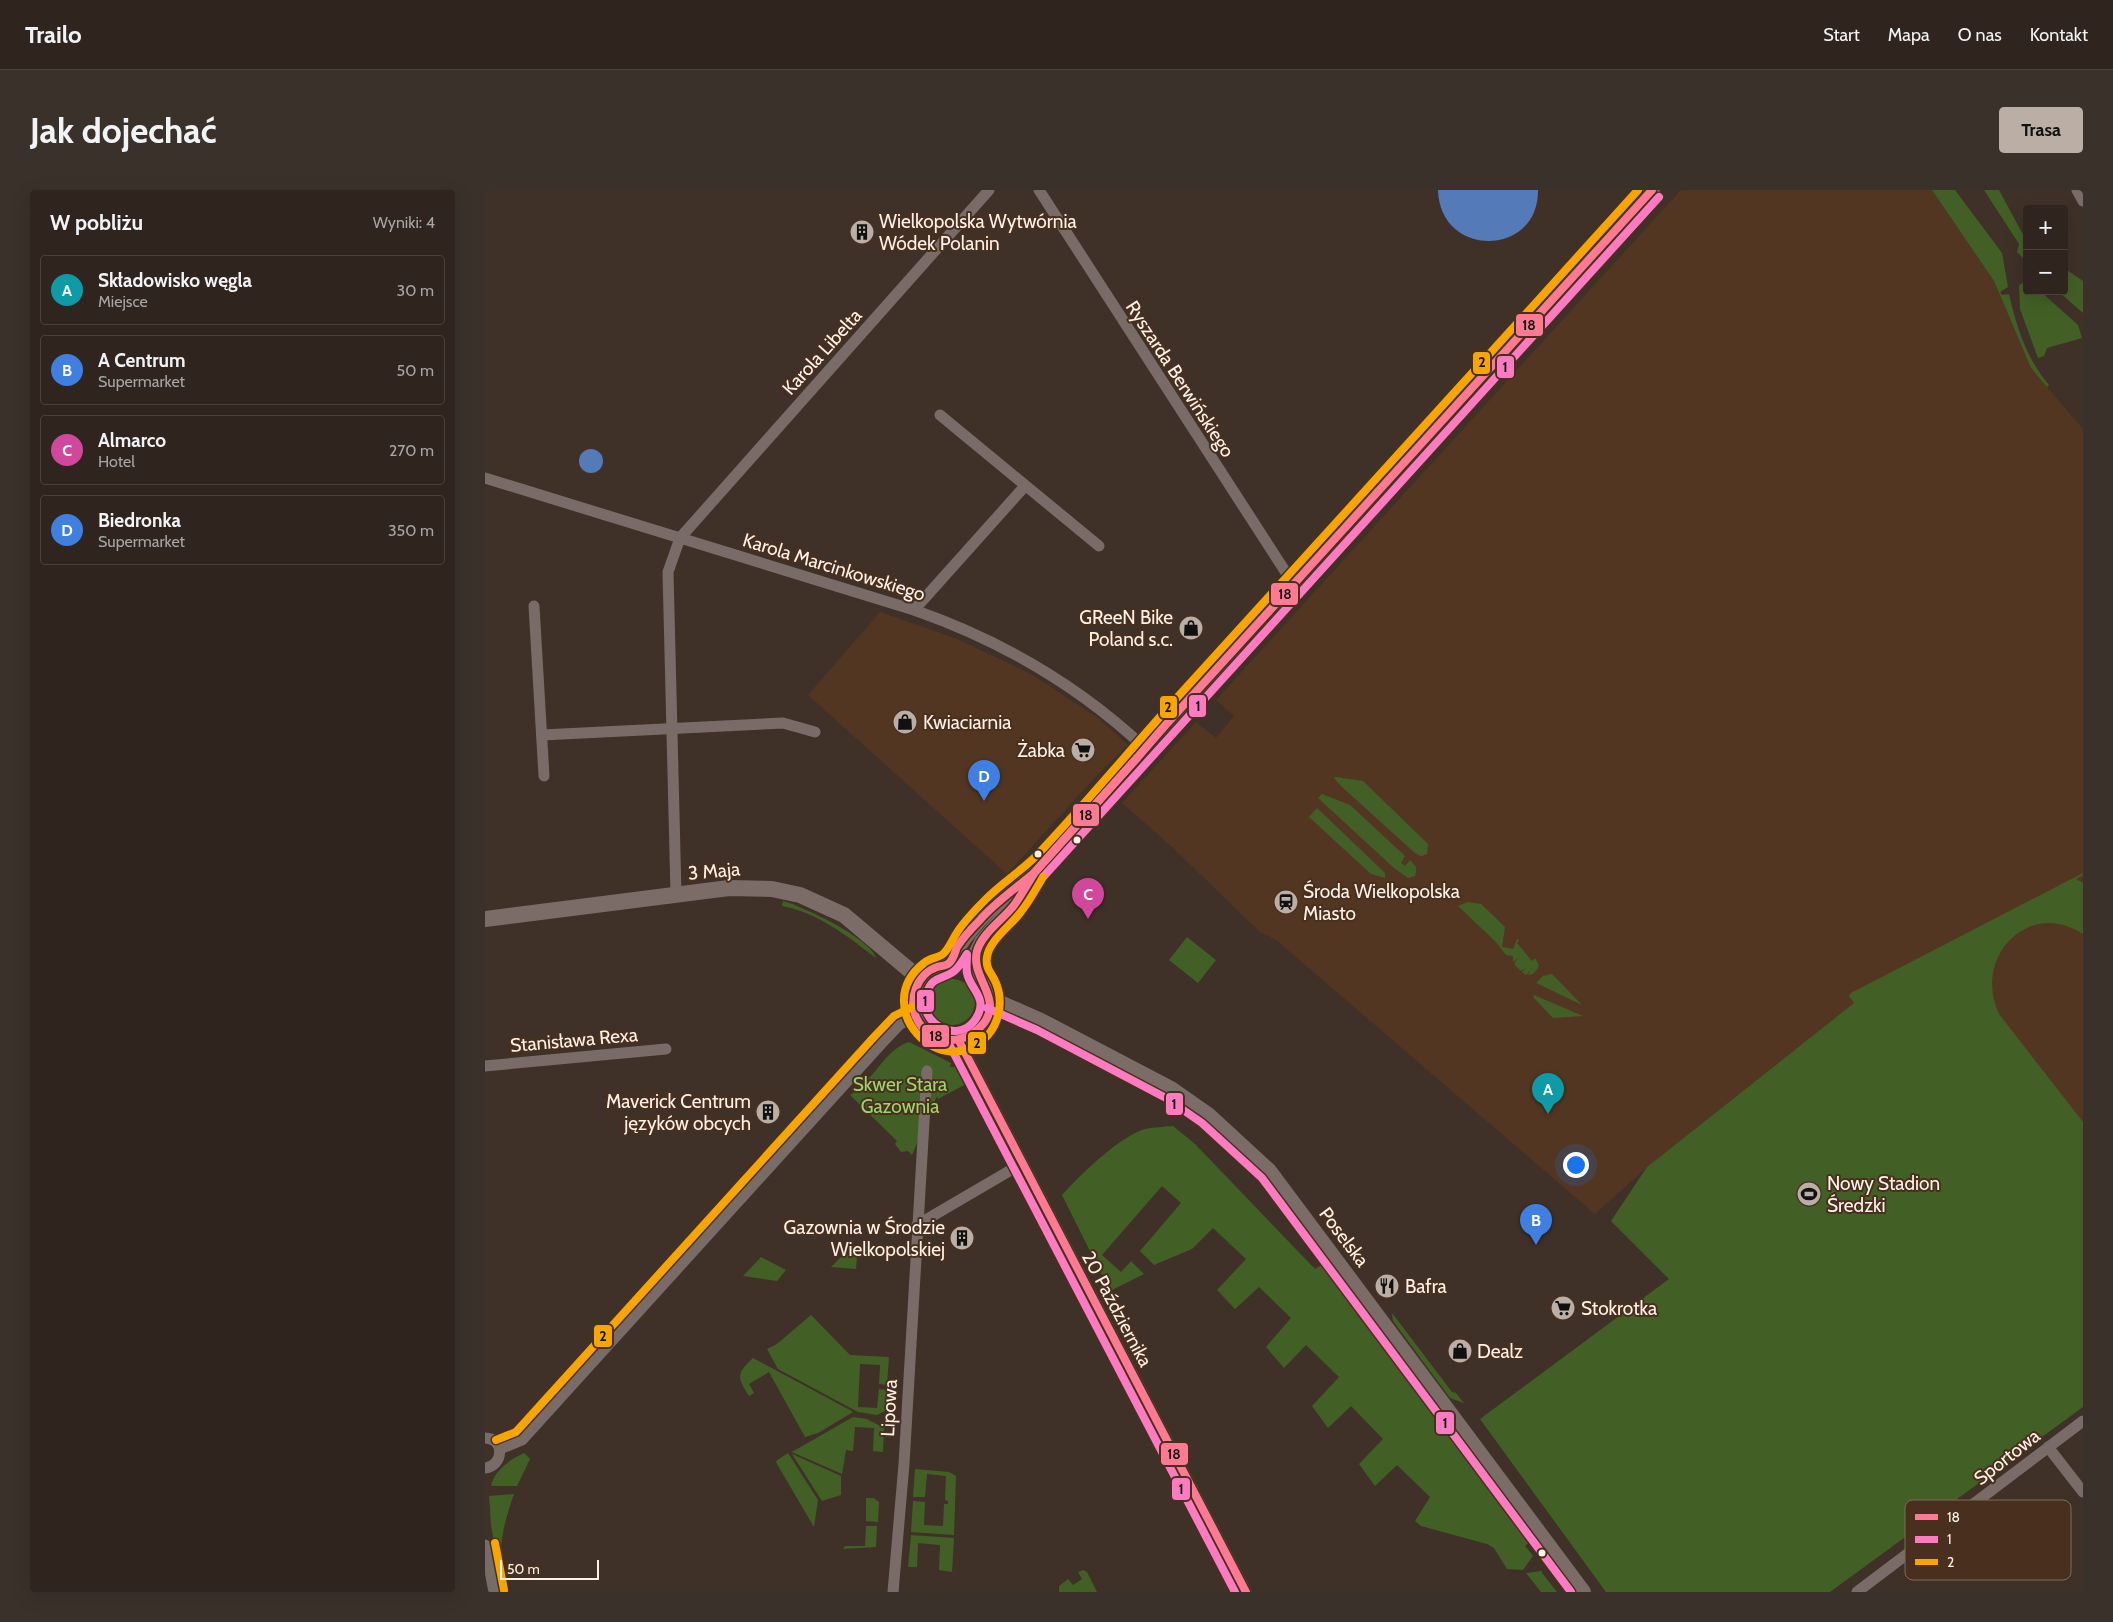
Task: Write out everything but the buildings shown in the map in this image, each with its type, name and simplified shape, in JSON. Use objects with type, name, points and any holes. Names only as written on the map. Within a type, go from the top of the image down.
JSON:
[{"type":"street","name":"Karola Libelta","points":[[680,538],[989,190]]},
{"type":"street","name":"Ryszarda Berwińskiego","points":[[1039,190],[1293,585]]},
{"type":"street","points":[[977,972],[977,952],[982,942],[1014,904],[1035,872],[1145,748],[1652,190]]},
{"type":"street","points":[[2077,190],[2083,201]]},
{"type":"street","points":[[940,415],[1099,546]]},
{"type":"street","name":"Karola Marcinkowskiego","points":[[485,478],[915,610],[969,630],[1036,665],[1094,704],[1145,748]]},
{"type":"street","points":[[915,610],[1025,486]]},
{"type":"street","points":[[676,894],[668,572],[680,538]]},
{"type":"street","points":[[534,606],[544,776]]},
{"type":"street","points":[[541,735],[783,723],[815,732]]},
{"type":"street","points":[[948,964],[961,943],[981,919],[1005,895],[1035,872]]},
{"type":"street","name":"3 Maja","points":[[485,919],[676,894],[752,887],[801,895],[844,915],[921,979]]},
{"type":"street","points":[[948,964],[967,966],[977,972],[986,984],[991,999],[991,1009],[983,1026],[968,1038],[959,1041],[950,1041],[933,1036],[925,1031],[915,1016],[913,999],[921,979],[932,969],[948,964]]},
{"type":"street","name":"Poselska","points":[[991,999],[1041,1021],[1171,1090],[1208,1115],[1269,1171],[1583,1592]]},
{"type":"street","points":[[500,1449],[522,1440],[881,1044],[900,1024],[915,1016]]},
{"type":"street","name":"20 Października","points":[[959,1041],[1021,1164],[1246,1592]]},
{"type":"street","name":"Stanisława Rexa","points":[[485,1066],[666,1049]]},
{"type":"street","name":"Lipowa","points":[[893,1592],[904,1464],[927,1071]]},
{"type":"street","points":[[917,1225],[1021,1164]]},
{"type":"street","name":"Sportowa","points":[[1978,1500],[2083,1421]]},
{"type":"street","points":[[485,1438],[496,1442],[500,1449],[497,1463],[485,1468]]},
{"type":"street","points":[[2048,1447],[2083,1492]]},
{"type":"street","points":[[485,1545],[494,1592]]},
{"type":"street","name":"Sportowa","points":[[1857,1592],[1905,1556]]},
{"type":"shaded area","points":[[1681,190],[1932,190],[1994,281],[2031,368],[2083,429],[2083,1220],[1854,1003],[1647,1167],[1595,1214],[1275,939],[1260,932],[1171,846],[1122,803],[1196,722],[1216,738],[1234,716],[1216,700]]},
{"type":"shaded area","points":[[880,612],[957,639],[1031,674],[1098,718],[1128,745],[1098,774],[1007,874],[808,695]]},
{"type":"green space","points":[[1932,190],[1955,190],[2002,253],[2008,287],[2000,292],[2002,295],[2009,294],[2023,342],[2034,364],[2049,385],[2047,387],[2031,368],[1994,281]]},
{"type":"green space","points":[[1984,190],[1999,190],[2023,235],[2023,258],[2017,252],[2019,244]]},
{"type":"green space","points":[[2068,271],[2083,281],[2083,313],[2063,295],[2068,295]]},
{"type":"green space","points":[[2023,283],[2023,295],[2044,295],[2078,325],[2082,338],[2047,348],[2044,356],[2038,358],[2020,309],[2019,285]]},
{"type":"green space","points":[[1335,777],[1363,781],[1428,844],[1427,854],[1421,856],[1415,853],[1342,787]]},
{"type":"green space","points":[[1322,794],[1350,805],[1405,856],[1401,863],[1405,866],[1410,860],[1416,867],[1415,876],[1408,878],[1394,868],[1318,798]]},
{"type":"green space","points":[[1317,808],[1385,873],[1385,878],[1371,874],[1309,817]]},
{"type":"green space","points":[[2083,873],[2083,875],[2076,879],[2083,883],[2083,934],[2063,925],[2043,923],[2026,928],[2011,939],[1999,954],[1993,972],[1993,993],[1999,1014],[2083,1122],[2083,1407],[1956,1500],[1905,1500],[1905,1537],[1830,1592],[1606,1592],[1480,1419],[1669,1279],[1611,1221],[1647,1167],[1854,1003],[1849,996],[1851,993]]},
{"type":"green space","points":[[783,901],[835,924],[862,942],[871,950],[876,958],[832,926],[808,914],[782,906]]},
{"type":"green space","points":[[1468,902],[1481,904],[1505,927],[1502,947],[1513,949],[1517,939],[1519,940],[1517,943],[1532,961],[1535,958],[1539,965],[1535,972],[1528,975],[1530,971],[1526,975],[1522,972],[1527,967],[1521,971],[1514,964],[1518,958],[1513,962],[1513,956],[1506,955],[1496,942],[1458,906]]},
{"type":"green space","points":[[1187,937],[1216,960],[1198,983],[1169,960]]},
{"type":"green space","points":[[1551,974],[1582,1005],[1536,983],[1543,976]]},
{"type":"green space","points":[[947,979],[957,979],[969,985],[974,993],[974,1011],[969,1019],[961,1024],[947,1025],[939,1022],[932,1015],[929,1007],[929,997],[932,989],[939,982]]},
{"type":"green space","points":[[1534,995],[1583,1016],[1553,1018],[1533,997]]},
{"type":"green space","name":"Skwer Stara Gazownia","points":[[909,1042],[951,1063],[950,1067],[957,1067],[966,1084],[938,1099],[937,1096],[912,1155],[908,1151],[901,1152],[895,1144],[897,1141],[850,1095],[865,1082],[892,1052]]},
{"type":"green space","points":[[1173,1126],[1195,1144],[1315,1269],[1327,1262],[1357,1303],[1370,1327],[1469,1457],[1507,1502],[1512,1516],[1531,1541],[1525,1546],[1533,1556],[1523,1570],[1507,1569],[1494,1548],[1487,1544],[1421,1526],[1415,1521],[1430,1497],[1397,1465],[1375,1486],[1359,1464],[1383,1439],[1351,1406],[1328,1428],[1312,1406],[1339,1377],[1306,1345],[1284,1368],[1266,1347],[1291,1318],[1259,1287],[1235,1309],[1217,1290],[1246,1259],[1213,1228],[1192,1249],[1154,1265],[1140,1251],[1181,1203],[1162,1186],[1102,1255],[1121,1272],[1131,1261],[1144,1274],[1110,1291],[1062,1195],[1112,1148],[1135,1133],[1155,1127]]},
{"type":"green space","points":[[843,1255],[857,1256],[856,1269],[831,1267]]},
{"type":"green space","points":[[761,1257],[786,1270],[777,1281],[743,1276]]},
{"type":"green space","points":[[1392,1313],[1452,1392],[1456,1393],[1464,1403],[1450,1398],[1393,1321]]},
{"type":"green space","points":[[811,1315],[850,1355],[889,1357],[887,1385],[879,1384],[880,1365],[860,1364],[858,1407],[877,1408],[879,1389],[887,1390],[885,1411],[877,1415],[858,1412],[778,1369],[767,1349],[777,1344]]},
{"type":"green space","points":[[753,1358],[853,1412],[818,1433],[805,1437],[769,1372],[749,1384],[754,1393],[749,1396],[740,1376],[741,1372]]},
{"type":"green space","points":[[853,1417],[867,1419],[884,1428],[883,1452],[873,1451],[874,1428],[855,1427],[853,1451],[846,1450],[842,1474],[792,1452]]},
{"type":"green space","points":[[524,1453],[530,1459],[517,1486],[491,1486],[499,1470]]},
{"type":"green space","points":[[788,1453],[818,1500],[814,1527],[777,1464],[776,1461]]},
{"type":"green space","points":[[792,1454],[841,1476],[841,1495],[822,1501]]},
{"type":"green space","points":[[915,1469],[949,1472],[956,1476],[954,1535],[911,1532],[913,1501],[925,1502],[924,1525],[943,1526],[944,1504],[948,1504],[948,1501],[945,1500],[946,1476],[927,1474],[925,1497],[913,1497]]},
{"type":"green space","points":[[514,1494],[503,1530],[502,1570],[499,1570],[491,1525],[489,1496]]},
{"type":"green space","points":[[866,1498],[874,1498],[879,1502],[878,1522],[866,1521]]},
{"type":"green space","points":[[866,1526],[877,1526],[876,1547],[843,1549],[845,1546],[865,1546]]},
{"type":"green space","points":[[911,1535],[954,1538],[952,1572],[939,1570],[940,1545],[918,1543],[917,1567],[908,1567]]},
{"type":"green space","points":[[1083,1570],[1087,1572],[1097,1592],[1059,1592],[1059,1586],[1068,1579],[1073,1585],[1082,1579],[1078,1572]]},
{"type":"green space","points":[[1542,1571],[1557,1592],[1541,1592],[1526,1573]]},
{"type":"water","points":[[1438,190],[1538,190],[1534,212],[1523,228],[1507,238],[1489,241],[1471,238],[1455,229],[1443,213]]},
{"type":"water","points":[[591,449],[599,453],[603,461],[599,469],[591,473],[583,469],[579,461],[583,453]]},
{"type":"transit line","name":"2","points":[[1043,877],[1023,909],[996,939],[989,951],[987,965],[996,983],[1000,1003],[998,1017],[992,1029],[988,1035],[970,1048],[951,1051],[933,1046],[918,1035],[908,1019],[904,1000],[909,981],[924,963],[945,952],[961,927],[975,910],[1033,859],[1058,833],[1184,690],[1638,190]]},
{"type":"transit line","name":"18","points":[[1162,729],[1652,190]]},
{"type":"transit line","name":"1","points":[[1044,876],[1659,197]]},
{"type":"transit line","name":"18","points":[[1137,758],[1162,729]]},
{"type":"transit line","name":"18","points":[[1137,758],[1162,729]]},
{"type":"transit line","name":"18","points":[[1035,872],[1137,758]]},
{"type":"transit line","name":"18","points":[[1035,872],[1137,758]]},
{"type":"transit line","name":"18","points":[[1035,872],[1015,904],[983,938],[977,951],[976,961],[978,970],[990,1005],[989,1014],[984,1023],[972,1034],[959,1039],[946,1040],[933,1036],[923,1028],[916,1017],[913,1003],[916,988],[920,981],[930,970],[950,963],[957,947],[970,930],[999,901],[1035,872]]},
{"type":"transit line","name":"1","points":[[967,954],[967,973],[978,995],[981,1006],[975,1020],[967,1027],[958,1031],[949,1030],[940,1027],[932,1021],[927,1013],[925,1003],[927,992],[932,983],[955,970],[967,954]]},
{"type":"transit line","name":"2","points":[[496,1440],[516,1432],[874,1037],[894,1016],[912,1007]]},
{"type":"transit line","name":"1","points":[[987,1008],[1037,1030],[1166,1098],[1202,1123],[1262,1178],[1571,1592]]},
{"type":"transit line","name":"18","points":[[959,1041],[1246,1592]]},
{"type":"transit line","name":"1","points":[[950,1046],[1235,1592]]},
{"type":"transit line","name":"2","points":[[495,1543],[504,1590]]},
{"type":"place","name":"Wielkopolska Wytwórnia Wódek Polanin","points":[[862,232]]},
{"type":"place","name":"GReeN Bike Poland s.c.","points":[[1191,628]]},
{"type":"place","name":"Kwiaciarnia","points":[[905,722]]},
{"type":"place","name":"Żabka","points":[[1083,750]]},
{"type":"place","name":"Biedronka","points":[[984,801]]},
{"type":"place","name":"Środa Wielkopolska Miasto","points":[[1286,902]]},
{"type":"place","name":"Almarco","points":[[1088,919]]},
{"type":"place","name":"Maverick Centrum języków obcych","points":[[768,1112]]},
{"type":"place","name":"Składowisko węgla","points":[[1548,1114]]},
{"type":"place","name":"Nowy Stadion Średzki","points":[[1809,1194]]},
{"type":"place","name":"Gazownia w Środzie Wielkopolskiej","points":[[962,1238]]},
{"type":"place","name":"A Centrum","points":[[1536,1245]]},
{"type":"place","name":"Bafra","points":[[1387,1286]]},
{"type":"place","name":"Stokrotka","points":[[1563,1308]]},
{"type":"place","name":"Dealz","points":[[1460,1351]]}]
